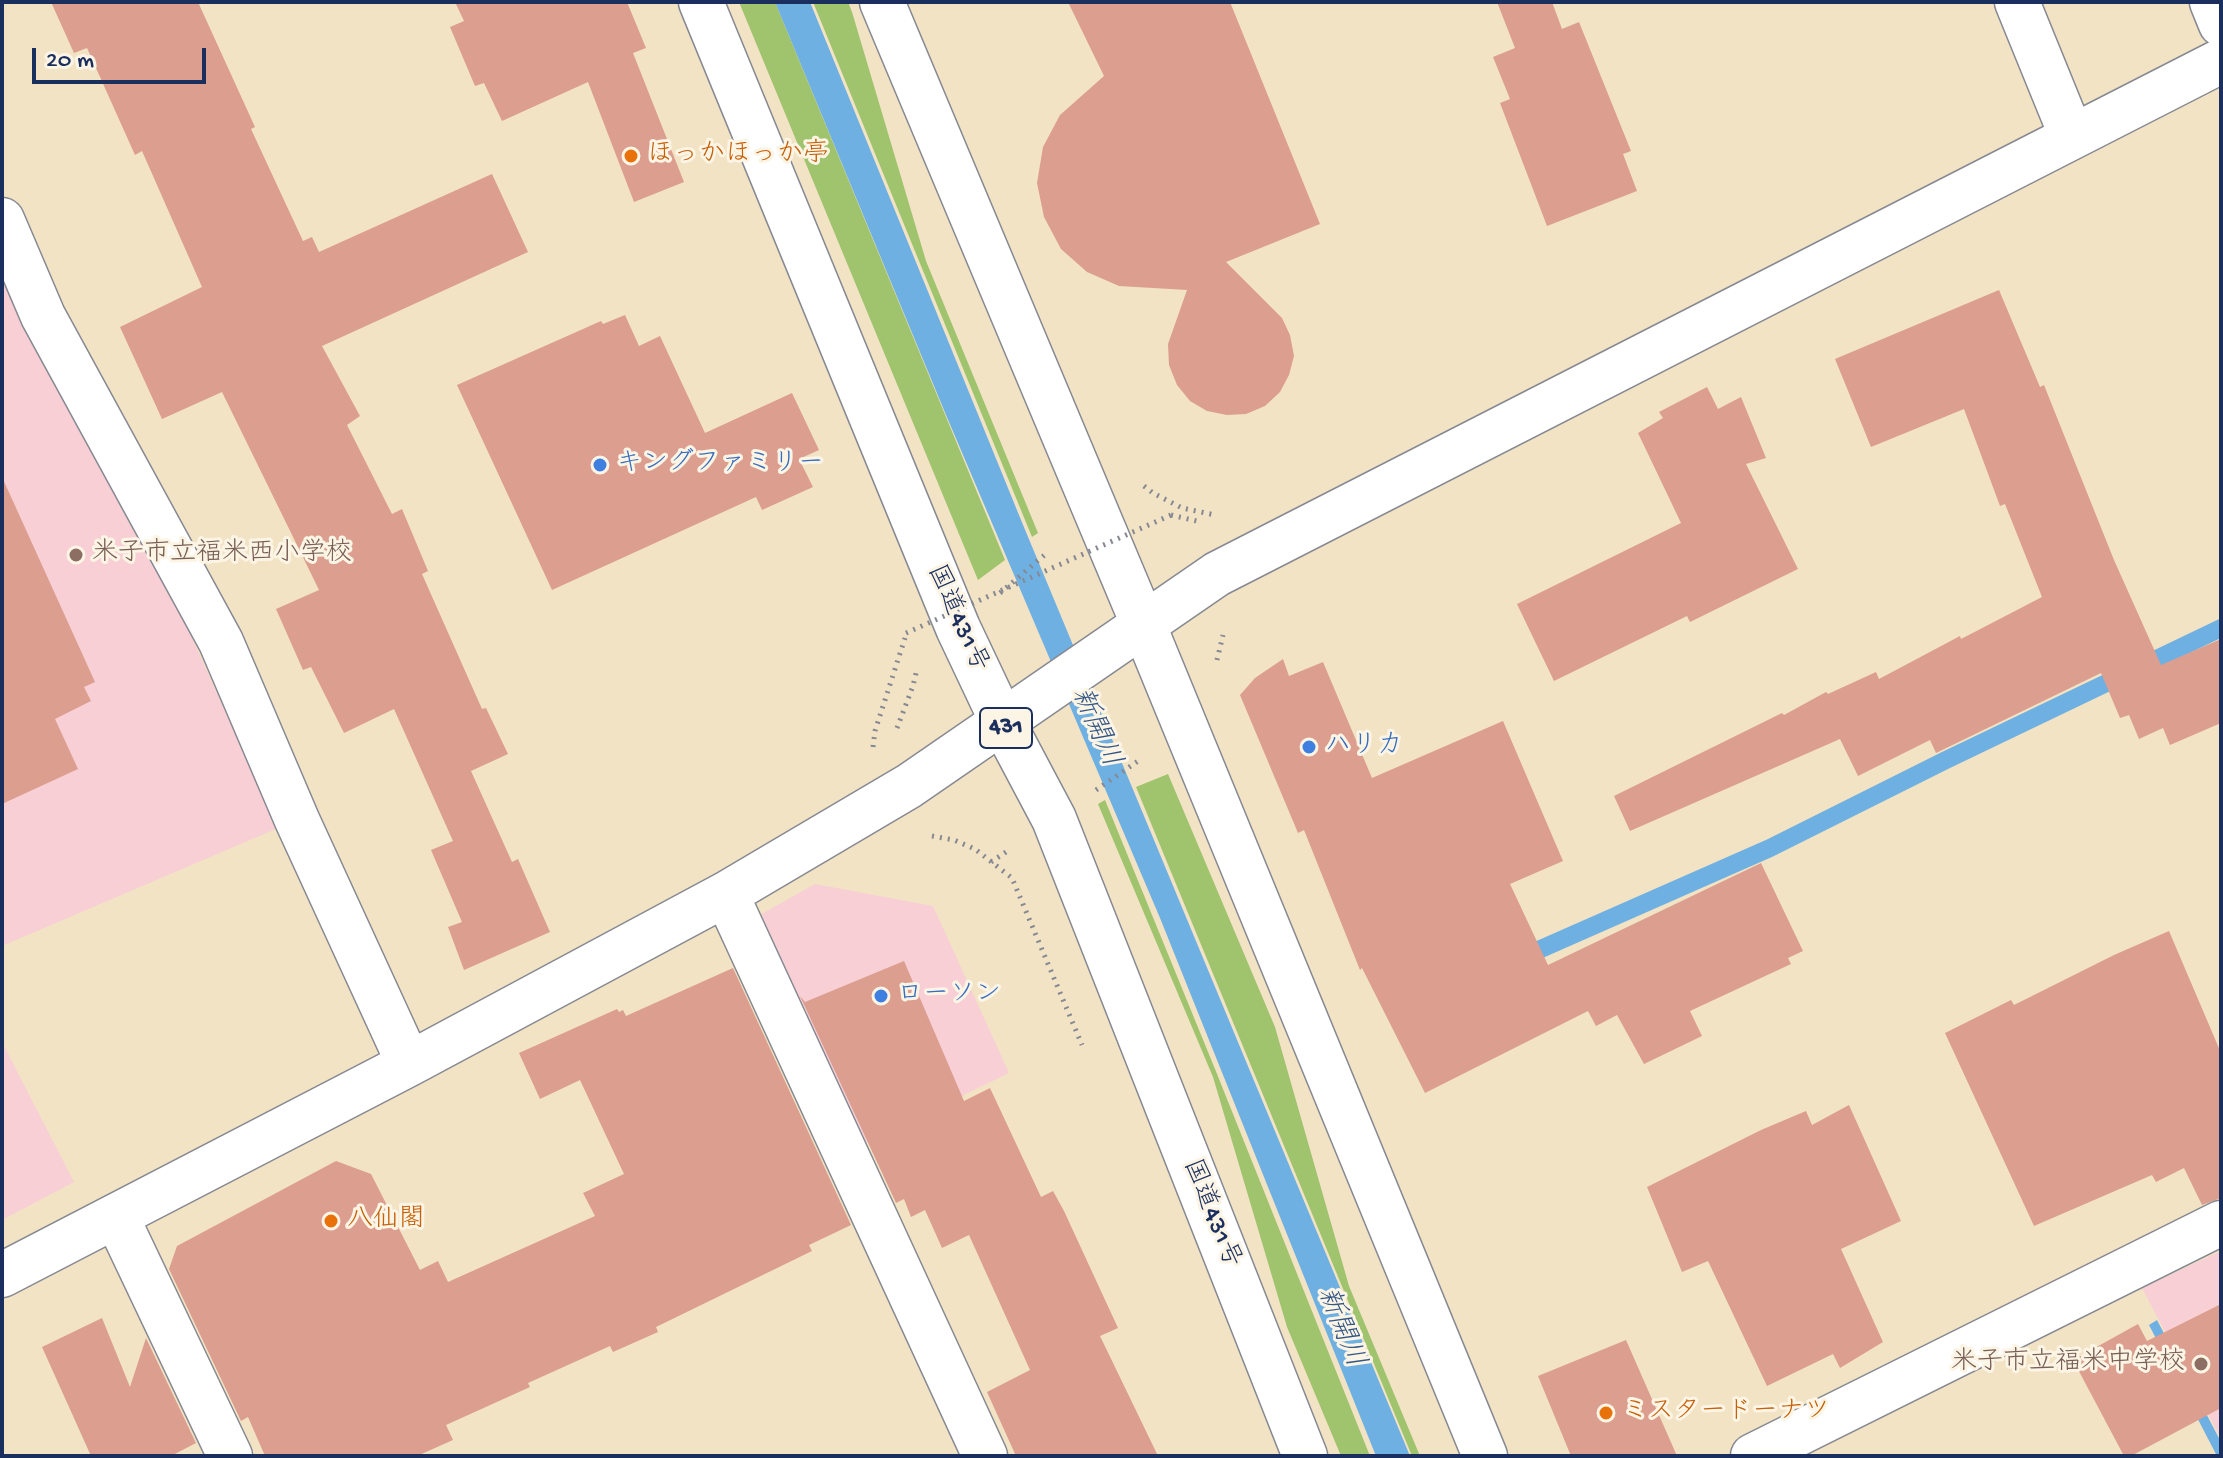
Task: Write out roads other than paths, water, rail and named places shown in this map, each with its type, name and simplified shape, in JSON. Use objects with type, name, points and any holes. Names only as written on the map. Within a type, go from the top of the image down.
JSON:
[{"type":"main road","name":"国道431号","points":[[701,2],[958,628],[1013,713],[1305,1456]]},
{"type":"main road","points":[[882,2],[1129,636],[1485,1456]]},
{"type":"main road","points":[[2017,2],[2072,137]]},
{"type":"main road","points":[[2212,2],[2221,24]]},
{"type":"main road","points":[[2,1275],[409,1064],[726,894],[909,786],[1217,574],[2221,61]]},
{"type":"main road","points":[[2,220],[43,316],[221,642],[297,820],[409,1064]]},
{"type":"main road","points":[[726,894],[985,1456]]},
{"type":"main road","points":[[116,1216],[230,1456]]},
{"type":"main road","points":[[1753,1456],[2221,1223]]},
{"type":"water","name":"新開川","points":[[775,2],[810,2],[1021,520],[1410,1456],[1376,1456],[1160,918]]},
{"type":"water","points":[[2157,1320],[2221,1442],[2221,1456],[2217,1456],[2149,1325]]},
{"type":"waterway","points":[[1518,959],[1770,848],[2221,628]]},
{"type":"place","name":"ほっかほっか亭","points":[[631,156]]},
{"type":"place","name":"キングファミリー","points":[[600,465]]},
{"type":"place","name":"米子市立福米西小学校","points":[[76,555]]},
{"type":"place","name":"ハリカ","points":[[1309,747]]},
{"type":"place","name":"ローソン","points":[[881,996]]},
{"type":"place","name":"八仙閣","points":[[331,1221]]},
{"type":"place","name":"米子市立福米中学校","points":[[2201,1364]]},
{"type":"place","name":"ミスタードーナツ","points":[[1606,1413]]}]
